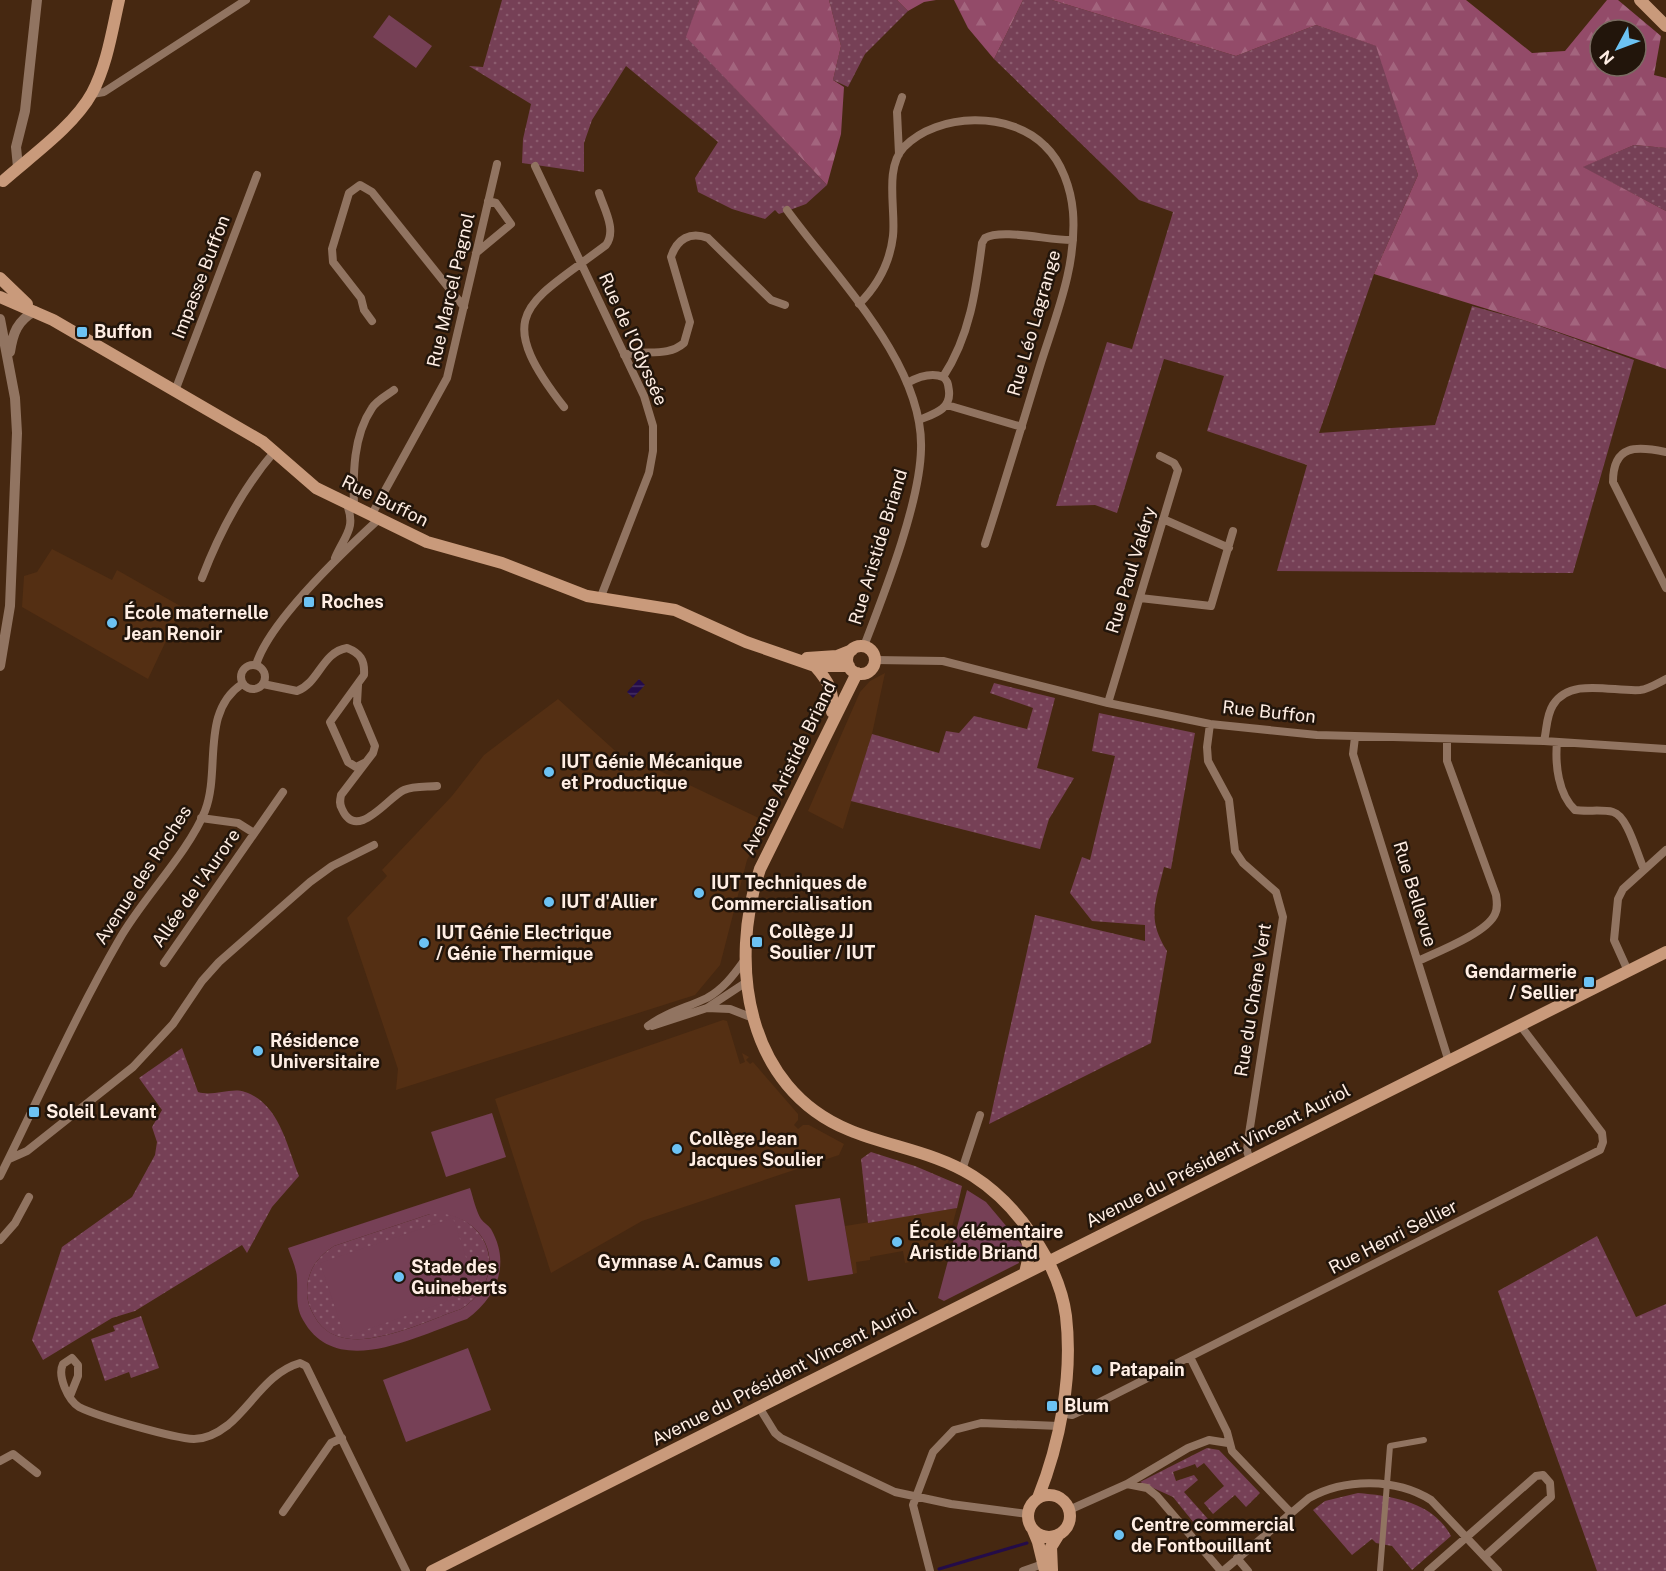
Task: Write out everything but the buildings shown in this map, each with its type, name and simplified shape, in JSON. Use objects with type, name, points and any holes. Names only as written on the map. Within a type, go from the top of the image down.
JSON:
[{"type":"main road","points":[[0,194],[2,181],[78,112],[92,94],[104,61],[119,0]]},
{"type":"main road","points":[[1640,0],[1666,26]]},
{"type":"main road","points":[[0,278],[35,311]]},
{"type":"main road","name":"Rue Buffon","points":[[0,297],[35,311],[263,442],[316,488],[427,542],[502,563],[600,599],[675,610],[746,642],[815,666],[853,669]]},
{"type":"main road","points":[[858,648],[873,653],[875,660],[869,671],[853,669],[848,657],[858,648]]},
{"type":"main road","name":"Rue Buffon","points":[[790,657],[837,657],[858,648]]},
{"type":"main road","points":[[815,666],[829,682],[833,699],[832,718]]},
{"type":"main road","name":"Avenue Aristide Briand","points":[[853,669],[760,869],[750,896],[743,962],[745,983],[753,1018],[776,1068],[813,1108],[848,1130],[962,1170],[992,1190],[1030,1231],[1047,1262],[1066,1314],[1067,1349],[1061,1413],[1046,1478],[1038,1498]]},
{"type":"main road","name":"Avenue du Président Vincent Auriol","points":[[432,1571],[1666,952]]},
{"type":"main road","points":[[1015,1213],[1029,1242],[1030,1251],[1025,1273]]},
{"type":"main road","points":[[1046,1478],[1056,1497],[1069,1510],[1068,1524],[1051,1547],[1047,1569]]},
{"type":"main road","points":[[1047,1569],[1028,1514],[1032,1503],[1038,1498],[1056,1497]]},
{"type":"main road","points":[[1033,1530],[1045,1537],[1059,1534]]},
{"type":"street","points":[[18,167],[16,147],[25,111],[37,0]]},
{"type":"street","points":[[92,94],[104,92],[246,0]]},
{"type":"street","points":[[859,304],[879,279],[887,262],[893,236],[894,177],[899,154],[897,112],[902,98]]},
{"type":"street","name":"Rue Léo Lagrange","points":[[899,154],[917,137],[946,123],[969,121],[999,123],[1032,135],[1056,159],[1068,183],[1073,210],[1071,268],[985,544]]},
{"type":"street","name":"Rue Marcel Pagnol","points":[[333,561],[376,516],[447,378],[496,164]]},
{"type":"street","name":"Rue de l'Odyssée","points":[[535,166],[644,396],[653,426],[653,451],[649,473],[600,599]]},
{"type":"street","name":"Impasse Buffon","points":[[175,390],[257,175]]},
{"type":"street","points":[[372,321],[364,310],[361,298],[333,262],[332,249],[349,193],[360,185],[372,192],[464,307]]},
{"type":"street","points":[[564,407],[540,375],[526,344],[525,316],[542,291],[606,245],[611,229],[599,193]]},
{"type":"street","points":[[476,253],[511,224],[496,203],[488,201]]},
{"type":"street","name":"Rue Aristide Briand","points":[[787,210],[882,337],[907,383],[918,420],[921,448],[919,472],[905,525],[858,648]]},
{"type":"street","points":[[943,377],[968,325],[975,299],[982,243],[986,238],[1000,234],[1058,241],[1073,240]]},
{"type":"street","points":[[624,355],[638,351],[668,352],[684,343],[690,322],[671,257],[679,241],[688,236],[699,235],[708,238],[771,300],[785,305]]},
{"type":"street","points":[[9,361],[12,337],[17,327],[24,317],[35,311]]},
{"type":"street","points":[[0,319],[15,398],[17,472],[10,606],[0,666]]},
{"type":"street","points":[[907,383],[916,378],[936,374],[947,381],[947,405],[918,420]]},
{"type":"street","points":[[256,665],[260,650],[269,637],[333,561],[350,530],[352,517],[350,504],[362,429],[372,406],[394,390]]},
{"type":"street","points":[[947,405],[1022,427]]},
{"type":"street","points":[[1666,452],[1641,447],[1628,451],[1618,459],[1613,471],[1612,482],[1666,588]]},
{"type":"street","points":[[202,578],[236,504],[254,475],[274,451]]},
{"type":"street","name":"Rue Paul Valéry","points":[[1108,703],[1178,470],[1174,463],[1160,456]]},
{"type":"street","points":[[1163,519],[1228,548]]},
{"type":"street","points":[[1140,598],[1211,606],[1233,531]]},
{"type":"street","points":[[256,665],[247,666],[242,672],[242,684],[252,690],[263,684],[292,692],[304,689],[332,654],[347,648],[356,652],[364,666],[364,675],[330,722],[348,762],[350,782]]},
{"type":"street","name":"Rue Buffon","points":[[875,660],[943,661],[1108,703],[1210,724],[1355,737],[1544,741],[1666,750]]},
{"type":"street","points":[[256,665],[264,673],[263,684]]},
{"type":"street","points":[[1544,741],[1548,716],[1553,705],[1570,691],[1586,688],[1641,690],[1666,679]]},
{"type":"street","name":"Avenue des Roches","points":[[0,1176],[119,939],[201,818],[209,795],[216,723],[227,698],[242,684]]},
{"type":"street","points":[[358,685],[357,703],[375,746],[341,795],[340,803],[346,815],[357,820],[374,815],[403,790],[437,786]]},
{"type":"street","name":"Rue du Chêne Vert","points":[[1210,724],[1208,761],[1229,800],[1235,851],[1243,863],[1276,892],[1283,917],[1248,1140],[1250,1160]]},
{"type":"street","name":"Rue Bellevue","points":[[1355,737],[1353,754],[1449,1062]]},
{"type":"street","points":[[1418,961],[1482,929],[1495,915],[1497,907],[1496,895],[1447,761],[1447,740]]},
{"type":"street","points":[[1557,742],[1556,766],[1569,804],[1575,810],[1612,812],[1620,815],[1626,823],[1644,869]]},
{"type":"street","points":[[348,762],[356,767],[366,762]]},
{"type":"street","name":"Allée de l'Aurore","points":[[164,963],[283,792]]},
{"type":"street","name":"Allée de l'Aurore","points":[[201,818],[238,823],[254,832]]},
{"type":"street","points":[[9,1159],[27,1151],[133,1067],[173,1024],[202,981],[219,962],[310,882],[332,866],[374,845]]},
{"type":"street","points":[[1628,971],[1614,940],[1613,927],[1618,899],[1623,888],[1666,850]]},
{"type":"street","points":[[743,962],[728,982],[717,991],[663,1014],[648,1026],[666,1023],[707,1008],[745,983]]},
{"type":"street","points":[[707,1008],[730,1009],[753,1018]]},
{"type":"street","name":"Rue Henri Sellier","points":[[1061,1413],[1072,1414],[1087,1408],[1600,1150],[1603,1142],[1602,1133],[1520,1025]]},
{"type":"street","points":[[962,1170],[980,1115]]},
{"type":"street","points":[[0,1240],[15,1223],[29,1197]]},
{"type":"street","points":[[1190,1357],[1227,1432],[1228,1443],[1232,1451],[1291,1513]]},
{"type":"street","points":[[70,1396],[75,1404],[89,1412],[194,1439],[216,1433],[228,1425],[279,1373],[300,1363],[306,1366],[406,1571]]},
{"type":"street","points":[[759,1407],[775,1433],[782,1438],[895,1492],[951,1504],[1028,1514]]},
{"type":"street","points":[[930,1571],[913,1513],[916,1496],[933,1452],[954,1430],[981,1423],[1059,1426]]},
{"type":"street","points":[[283,1512],[331,1443],[342,1438]]},
{"type":"street","points":[[1069,1510],[1127,1484],[1188,1448],[1209,1440],[1228,1443]]},
{"type":"street","points":[[1380,1571],[1390,1446],[1424,1440]]},
{"type":"street","points":[[0,1461],[13,1454],[37,1473]]},
{"type":"street","points":[[1428,1571],[1536,1476],[1543,1475],[1552,1493],[1551,1497],[1485,1556]]},
{"type":"street","points":[[1127,1484],[1147,1488],[1157,1496],[1222,1571],[1291,1513],[1324,1490],[1342,1485],[1388,1484],[1418,1491],[1431,1500],[1468,1536],[1498,1571]]},
{"type":"street","points":[[1237,1558],[1248,1571]]},
{"type":"street","points":[[1023,1571],[1047,1569]]},
{"type":"shaded area","points":[[502,0],[699,0],[687,37],[827,185],[806,204],[779,214],[775,210],[765,219],[732,209],[698,192],[695,178],[718,142],[626,66],[592,120],[584,143],[584,172],[522,163],[523,139],[531,104],[469,66],[483,67]]},
{"type":"shaded area","points":[[829,0],[897,0],[908,11],[865,54],[848,87],[833,80],[841,46]]},
{"type":"shaded area","points":[[1023,0],[1052,0],[1236,56],[1316,25],[1377,46],[1418,175],[1374,274],[1319,433],[1435,425],[1472,306],[1523,320],[1634,360],[1573,573],[1277,571],[1307,465],[1207,431],[1224,376],[1164,359],[1117,513],[1095,505],[1056,506],[1107,342],[1132,349],[1173,212],[1139,200],[994,59]]},
{"type":"shaded area","points":[[389,15],[432,46],[416,68],[373,37]]},
{"type":"shaded area","points":[[1634,145],[1666,148],[1666,211],[1582,167]]},
{"type":"shaded area","name":"École maternelle Jean Renoir","points":[[52,549],[112,580],[117,570],[182,607],[148,679],[22,607],[24,576],[37,572]]},
{"type":"shaded area","points":[[885,673],[872,734],[843,829],[808,811],[860,692],[870,681]]},
{"type":"shaded area","points":[[639,679],[645,685],[633,698],[627,692]]},
{"type":"shaded area","points":[[994,683],[1055,698],[1037,768],[1074,778],[1049,819],[1040,849],[851,801],[872,734],[939,753],[946,731],[959,733],[974,716],[1027,729],[1033,708],[990,693]]},
{"type":"shaded area","name":"IUT d'Allier","points":[[558,699],[633,767],[639,761],[767,822],[747,860],[720,965],[695,995],[396,1090],[398,1069],[347,918],[387,876],[382,870],[452,796],[484,755]]},
{"type":"shaded area","points":[[1099,713],[1195,733],[1171,869],[1164,867],[1156,900],[1157,929],[1167,951],[1151,1043],[989,1124],[1035,915],[1145,941],[1145,925],[1092,921],[1070,893],[1082,857],[1090,860],[1115,756],[1092,751]]},
{"type":"shaded area","name":"Collège Jean Jacques Soulier","points":[[723,1020],[727,1021],[740,1064],[745,1062],[742,1053],[749,1057],[746,1060],[750,1064],[753,1062],[798,1114],[798,1120],[794,1125],[798,1129],[803,1125],[809,1125],[844,1144],[839,1155],[642,1221],[551,1273],[495,1099]]},
{"type":"shaded area","points":[[182,1048],[198,1092],[245,1092],[266,1106],[286,1139],[299,1176],[272,1207],[247,1253],[242,1245],[135,1311],[112,1318],[43,1360],[32,1340],[62,1247],[132,1197],[155,1155],[157,1142],[152,1127],[162,1110],[139,1078]]},
{"type":"shaded area","points":[[492,1113],[506,1157],[446,1177],[431,1132]]},
{"type":"shaded area","points":[[871,1152],[915,1166],[962,1186],[957,1208],[868,1223],[861,1159]]},
{"type":"shaded area","points":[[470,1188],[479,1216],[491,1229],[497,1242],[500,1267],[493,1290],[486,1301],[467,1319],[403,1342],[357,1351],[336,1348],[318,1338],[303,1320],[298,1305],[296,1271],[288,1248]],"holes":[[[430,1214],[445,1214],[462,1220],[475,1229],[484,1241],[489,1255],[489,1269],[485,1284],[461,1309],[407,1329],[367,1339],[348,1339],[331,1333],[318,1322],[309,1304],[307,1284],[314,1265],[328,1250]]]},
{"type":"shaded area","points":[[967,1190],[986,1202],[1023,1246],[1018,1259],[1019,1263],[944,1301],[938,1298]]},
{"type":"shaded area","points":[[840,1198],[853,1274],[808,1281],[795,1205]]},
{"type":"shaded area","name":"École élémentaire Aristide Briand","points":[[957,1208],[946,1248],[938,1256],[905,1263],[903,1251],[870,1257],[870,1260],[856,1262],[857,1273],[853,1274],[845,1226]]},
{"type":"shaded area","name":"Stade des Guineberts","points":[[445,1213],[462,1219],[475,1229],[484,1241],[489,1255],[489,1269],[485,1284],[475,1297],[461,1309],[407,1329],[366,1339],[347,1339],[331,1333],[318,1322],[309,1304],[307,1284],[314,1265],[328,1250],[430,1214]]},
{"type":"shaded area","name":"Stade des Guineberts","points":[[453,1218],[477,1291],[345,1337],[320,1263]]},
{"type":"shaded area","points":[[1597,1236],[1636,1317],[1666,1304],[1666,1571],[1597,1571],[1498,1291]]},
{"type":"shaded area","points":[[141,1316],[159,1368],[131,1378],[129,1372],[105,1381],[91,1339],[115,1331],[113,1326]]},
{"type":"shaded area","points":[[468,1348],[491,1410],[406,1442],[383,1380]]},
{"type":"shaded area","points":[[1207,1448],[1219,1450],[1260,1493],[1246,1507],[1235,1495],[1213,1514],[1204,1503],[1224,1486],[1204,1463],[1197,1468],[1195,1464],[1173,1472],[1176,1481],[1194,1475],[1198,1480],[1184,1492],[1208,1519],[1198,1528],[1173,1497],[1140,1482]]},
{"type":"shaded area","points":[[1358,1493],[1398,1499],[1423,1508],[1434,1515],[1451,1536],[1412,1570],[1392,1546],[1376,1543],[1372,1539],[1352,1555],[1313,1510],[1325,1501]]},
{"type":"green space","points":[[699,0],[829,0],[841,46],[833,80],[844,87],[841,134],[827,185],[686,37]]},
{"type":"green space","points":[[897,0],[936,0],[924,2],[908,11]]},
{"type":"green space","points":[[954,0],[1023,0],[994,59],[968,28]]},
{"type":"green space","points":[[1052,0],[1466,0],[1532,53],[1565,51],[1588,23],[1588,78],[1648,78],[1648,25],[1661,36],[1654,75],[1666,78],[1666,148],[1634,145],[1583,167],[1666,211],[1666,369],[1523,320],[1374,274],[1418,175],[1376,46],[1316,25],[1236,56]]},
{"type":"green space","points":[[1607,0],[1618,0],[1640,18],[1592,18]]},
{"type":"waterway","points":[[939,1569],[1027,1543]]},
{"type":"place","name":"Buffon","points":[[82,332]]},
{"type":"place","name":"Roches","points":[[309,602]]},
{"type":"place","name":"École maternelle Jean Renoir","points":[[112,623]]},
{"type":"place","name":"IUT Génie Mécanique et Productique","points":[[549,772]]},
{"type":"place","name":"IUT Techniques de Commercialisation","points":[[699,893]]},
{"type":"place","name":"IUT d'Allier","points":[[549,902]]},
{"type":"place","name":"Collège JJ Soulier / IUT","points":[[757,942]]},
{"type":"place","name":"IUT Génie Electrique / Génie Thermique","points":[[424,943]]},
{"type":"place","name":"Gendarmerie / Sellier","points":[[1589,982]]},
{"type":"place","name":"Résidence Universitaire","points":[[258,1051]]},
{"type":"place","name":"Soleil Levant","points":[[34,1112]]},
{"type":"place","name":"Collège Jean Jacques Soulier","points":[[677,1149]]},
{"type":"place","name":"École élémentaire Aristide Briand","points":[[897,1242]]},
{"type":"place","name":"Gymnase A. Camus","points":[[775,1262]]},
{"type":"place","name":"Stade des Guineberts","points":[[399,1277]]},
{"type":"place","name":"Patapain","points":[[1097,1370]]},
{"type":"place","name":"Blum","points":[[1052,1406]]},
{"type":"place","name":"Centre commercial de Fontbouillant","points":[[1119,1535]]}]
